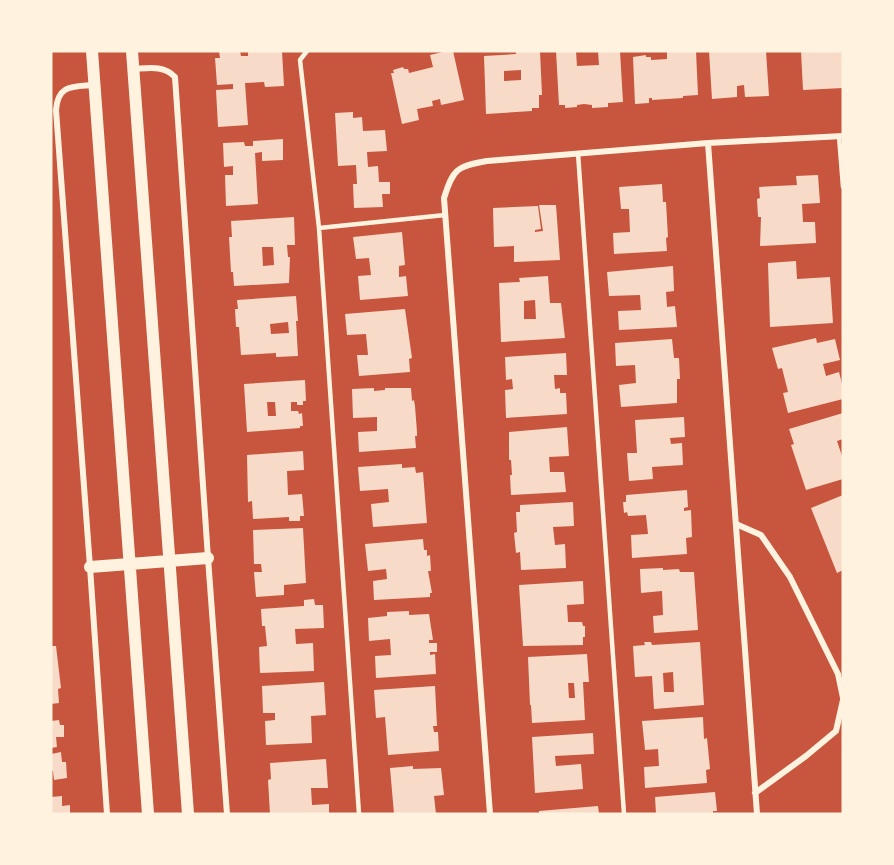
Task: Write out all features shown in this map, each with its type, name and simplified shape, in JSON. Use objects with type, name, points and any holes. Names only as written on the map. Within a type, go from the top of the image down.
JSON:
[{"type":"main road","points":[[92,51],[148,814]]},
{"type":"main road","points":[[132,51],[188,814]]},
{"type":"main road","points":[[90,567],[208,558]]},
{"type":"street","points":[[133,69],[161,68],[170,71],[175,77],[227,814]]},
{"type":"street","points":[[94,85],[70,87],[61,92],[56,110],[107,814]]},
{"type":"street","points":[[490,814],[445,215],[444,198],[447,186],[455,172],[469,164],[487,161],[708,143],[841,136]]},
{"type":"street","points":[[708,143],[757,814]]},
{"type":"street","points":[[736,524],[761,535],[790,577],[838,674],[843,699],[836,731],[755,793]]},
{"type":"lane","points":[[307,51],[300,60],[319,228],[358,814]]},
{"type":"lane","points":[[841,136],[843,187]]},
{"type":"lane","points":[[578,153],[624,814]]},
{"type":"lane","points":[[319,228],[445,215]]},
{"type":"building","points":[[219,51],[240,51],[241,56],[248,56],[248,51],[282,51],[284,86],[265,87],[264,82],[245,83],[248,125],[218,127],[216,90],[233,89],[233,84],[217,85],[215,58],[220,58]]},
{"type":"building","points":[[453,51],[464,100],[441,105],[440,99],[432,101],[433,106],[417,109],[419,120],[402,124],[391,73],[403,67],[408,69],[409,73],[433,67],[430,55]]},
{"type":"building","points":[[516,51],[540,51],[542,95],[539,95],[539,108],[532,108],[532,111],[486,114],[484,56],[516,54]],"holes":[[[521,70],[521,80],[504,81],[504,71]]]},
{"type":"building","points":[[556,51],[576,51],[577,66],[599,65],[598,51],[620,51],[623,102],[608,103],[608,107],[592,108],[592,105],[584,104],[565,108],[565,105],[559,105]]},
{"type":"building","points":[[667,51],[696,51],[698,95],[652,100],[649,98],[649,103],[635,104],[633,57],[646,55],[646,57],[651,57],[651,60],[667,59]]},
{"type":"building","points":[[709,51],[766,51],[769,96],[745,97],[744,85],[737,86],[737,97],[712,99]]},
{"type":"building","points":[[801,51],[843,51],[843,88],[803,90]]},
{"type":"building","points":[[353,112],[353,118],[362,117],[363,131],[385,130],[387,151],[367,152],[368,167],[378,166],[379,182],[390,182],[390,194],[382,194],[383,207],[354,208],[353,184],[357,184],[356,165],[338,166],[335,113]]},
{"type":"building","points":[[283,139],[283,160],[262,161],[262,152],[255,153],[258,204],[226,206],[225,175],[233,175],[233,166],[224,167],[223,143],[244,142],[245,146],[253,146],[253,141]]},
{"type":"building","points":[[818,175],[820,203],[802,204],[803,222],[815,222],[816,243],[760,246],[761,217],[758,217],[757,199],[760,198],[759,187],[797,185],[796,176]]},
{"type":"building","points":[[662,184],[663,202],[666,202],[667,251],[614,254],[613,233],[630,232],[629,209],[621,209],[619,187]]},
{"type":"building","points":[[539,205],[556,205],[560,260],[514,262],[514,246],[494,247],[493,208],[538,206],[541,229],[535,232],[543,231]]},
{"type":"building","points":[[294,217],[295,245],[287,245],[288,257],[290,257],[289,283],[234,286],[229,237],[232,237],[231,221]],"holes":[[[262,247],[273,247],[274,265],[263,266]]]},
{"type":"building","points":[[402,232],[405,265],[399,266],[399,277],[406,276],[408,296],[360,300],[358,276],[371,275],[369,258],[356,259],[353,237]]},
{"type":"building","points":[[796,261],[797,279],[830,277],[833,323],[770,327],[768,263]]},
{"type":"building","points":[[673,266],[674,291],[666,292],[667,307],[675,306],[677,327],[619,330],[618,311],[641,310],[640,295],[609,296],[607,272]]},
{"type":"building","points":[[548,276],[550,303],[561,303],[565,338],[501,342],[499,283],[520,282],[519,278]],"holes":[[[535,300],[536,319],[524,319],[524,301]]]},
{"type":"building","points":[[296,296],[298,356],[276,357],[276,353],[241,355],[239,327],[236,327],[237,300]],"holes":[[[288,322],[289,333],[271,334],[270,324]]]},
{"type":"building","points":[[405,309],[412,358],[409,359],[410,372],[359,376],[357,355],[368,355],[366,334],[347,335],[345,314]]},
{"type":"building","points":[[816,338],[817,343],[835,339],[840,360],[823,364],[826,376],[839,372],[843,399],[788,413],[783,393],[788,392],[782,368],[778,369],[772,348]]},
{"type":"building","points":[[672,339],[674,358],[679,358],[680,379],[677,379],[677,403],[621,407],[619,385],[636,383],[635,365],[616,366],[615,343]]},
{"type":"building","points":[[566,353],[567,375],[554,375],[555,389],[560,388],[560,393],[566,393],[567,414],[506,418],[505,390],[513,389],[512,379],[506,380],[505,357]]},
{"type":"building","points":[[305,380],[306,401],[303,401],[303,405],[291,402],[291,411],[302,413],[303,426],[247,432],[244,384]],"holes":[[[267,402],[275,402],[276,416],[268,416]]]},
{"type":"building","points":[[374,388],[374,391],[385,390],[385,388],[411,388],[412,401],[414,400],[415,406],[416,448],[359,452],[358,432],[377,431],[377,417],[353,418],[352,389]]},
{"type":"building","points":[[843,413],[843,439],[837,441],[843,459],[843,479],[806,490],[791,445],[794,444],[789,429]]},
{"type":"building","points":[[684,417],[685,437],[670,438],[671,444],[682,443],[683,465],[652,467],[653,479],[629,481],[627,453],[637,453],[635,420]]},
{"type":"building","points":[[567,427],[569,456],[549,457],[550,472],[564,472],[566,492],[511,495],[509,432]]},
{"type":"building","points":[[303,451],[304,470],[287,471],[288,495],[302,494],[304,516],[300,516],[300,521],[289,521],[289,517],[253,519],[252,501],[248,502],[247,455]]},
{"type":"building","points":[[402,464],[402,468],[415,467],[416,473],[423,472],[427,523],[373,527],[371,504],[389,502],[388,489],[360,491],[358,467]]},
{"type":"building","points":[[687,490],[688,507],[684,508],[684,511],[691,510],[692,537],[686,538],[687,554],[632,558],[631,535],[648,534],[646,515],[628,516],[627,512],[624,513],[623,502],[626,502],[626,495]]},
{"type":"building","points":[[843,495],[843,570],[837,573],[811,508]]},
{"type":"building","points":[[573,502],[574,526],[553,527],[555,545],[565,544],[566,568],[521,570],[520,552],[516,553],[514,533],[517,532],[516,512],[520,512],[520,505]]},
{"type":"building","points":[[303,528],[306,583],[284,585],[284,595],[256,597],[254,572],[262,572],[261,564],[254,564],[253,530]]},
{"type":"building","points":[[423,539],[424,550],[427,550],[427,556],[430,555],[431,571],[428,571],[432,593],[430,597],[374,600],[373,581],[387,579],[386,569],[368,571],[365,544]]},
{"type":"building","points":[[663,568],[663,570],[679,569],[680,572],[694,572],[698,630],[654,633],[653,616],[663,615],[662,591],[641,593],[640,569]]},
{"type":"building","points":[[583,581],[584,604],[567,605],[568,622],[582,622],[585,626],[583,645],[523,646],[519,585]]},
{"type":"building","points":[[314,599],[315,605],[323,605],[324,628],[295,629],[296,644],[313,643],[314,671],[260,673],[259,647],[267,646],[261,609],[304,606],[304,600]]},
{"type":"building","points":[[409,611],[409,615],[429,614],[433,640],[429,640],[429,643],[437,643],[437,652],[430,652],[430,655],[435,654],[436,674],[376,678],[375,656],[391,655],[390,639],[369,641],[368,618],[387,616],[387,612]]},
{"type":"building","points":[[644,642],[651,642],[652,645],[700,642],[704,705],[654,709],[652,676],[635,677],[633,646],[645,645]],"holes":[[[673,672],[674,692],[664,692],[663,673]]]},
{"type":"building","points":[[51,646],[56,646],[61,688],[58,689],[59,703],[51,704]]},
{"type":"building","points":[[587,654],[589,682],[583,682],[585,720],[532,723],[528,657]],"holes":[[[568,683],[574,683],[575,698],[569,698]]]},
{"type":"building","points":[[324,682],[326,715],[311,716],[312,743],[266,745],[265,721],[275,720],[275,713],[263,713],[262,686]]},
{"type":"building","points":[[435,686],[437,726],[433,726],[434,732],[438,732],[439,751],[388,755],[385,717],[376,718],[374,690]]},
{"type":"building","points":[[703,717],[704,739],[707,738],[710,769],[706,770],[707,783],[645,788],[644,767],[659,766],[658,749],[645,750],[642,721]]},
{"type":"building","points":[[59,720],[60,725],[64,725],[64,737],[56,737],[57,747],[51,748],[51,721]]},
{"type":"building","points":[[593,733],[594,754],[555,756],[556,766],[581,764],[583,789],[535,793],[532,737]]},
{"type":"building","points":[[61,752],[62,762],[66,762],[67,778],[54,780],[53,771],[51,771],[51,754]]},
{"type":"building","points":[[326,759],[328,788],[311,788],[312,805],[329,804],[329,814],[270,814],[268,780],[271,779],[270,763]]},
{"type":"building","points":[[413,766],[413,769],[441,768],[444,795],[434,796],[436,814],[394,814],[390,768]]},
{"type":"building","points":[[715,792],[717,811],[713,811],[713,814],[656,814],[655,797]]},
{"type":"building","points":[[62,796],[62,806],[70,805],[70,814],[51,814],[51,797]]},
{"type":"building","points":[[598,806],[599,814],[539,814],[539,811]]}]
